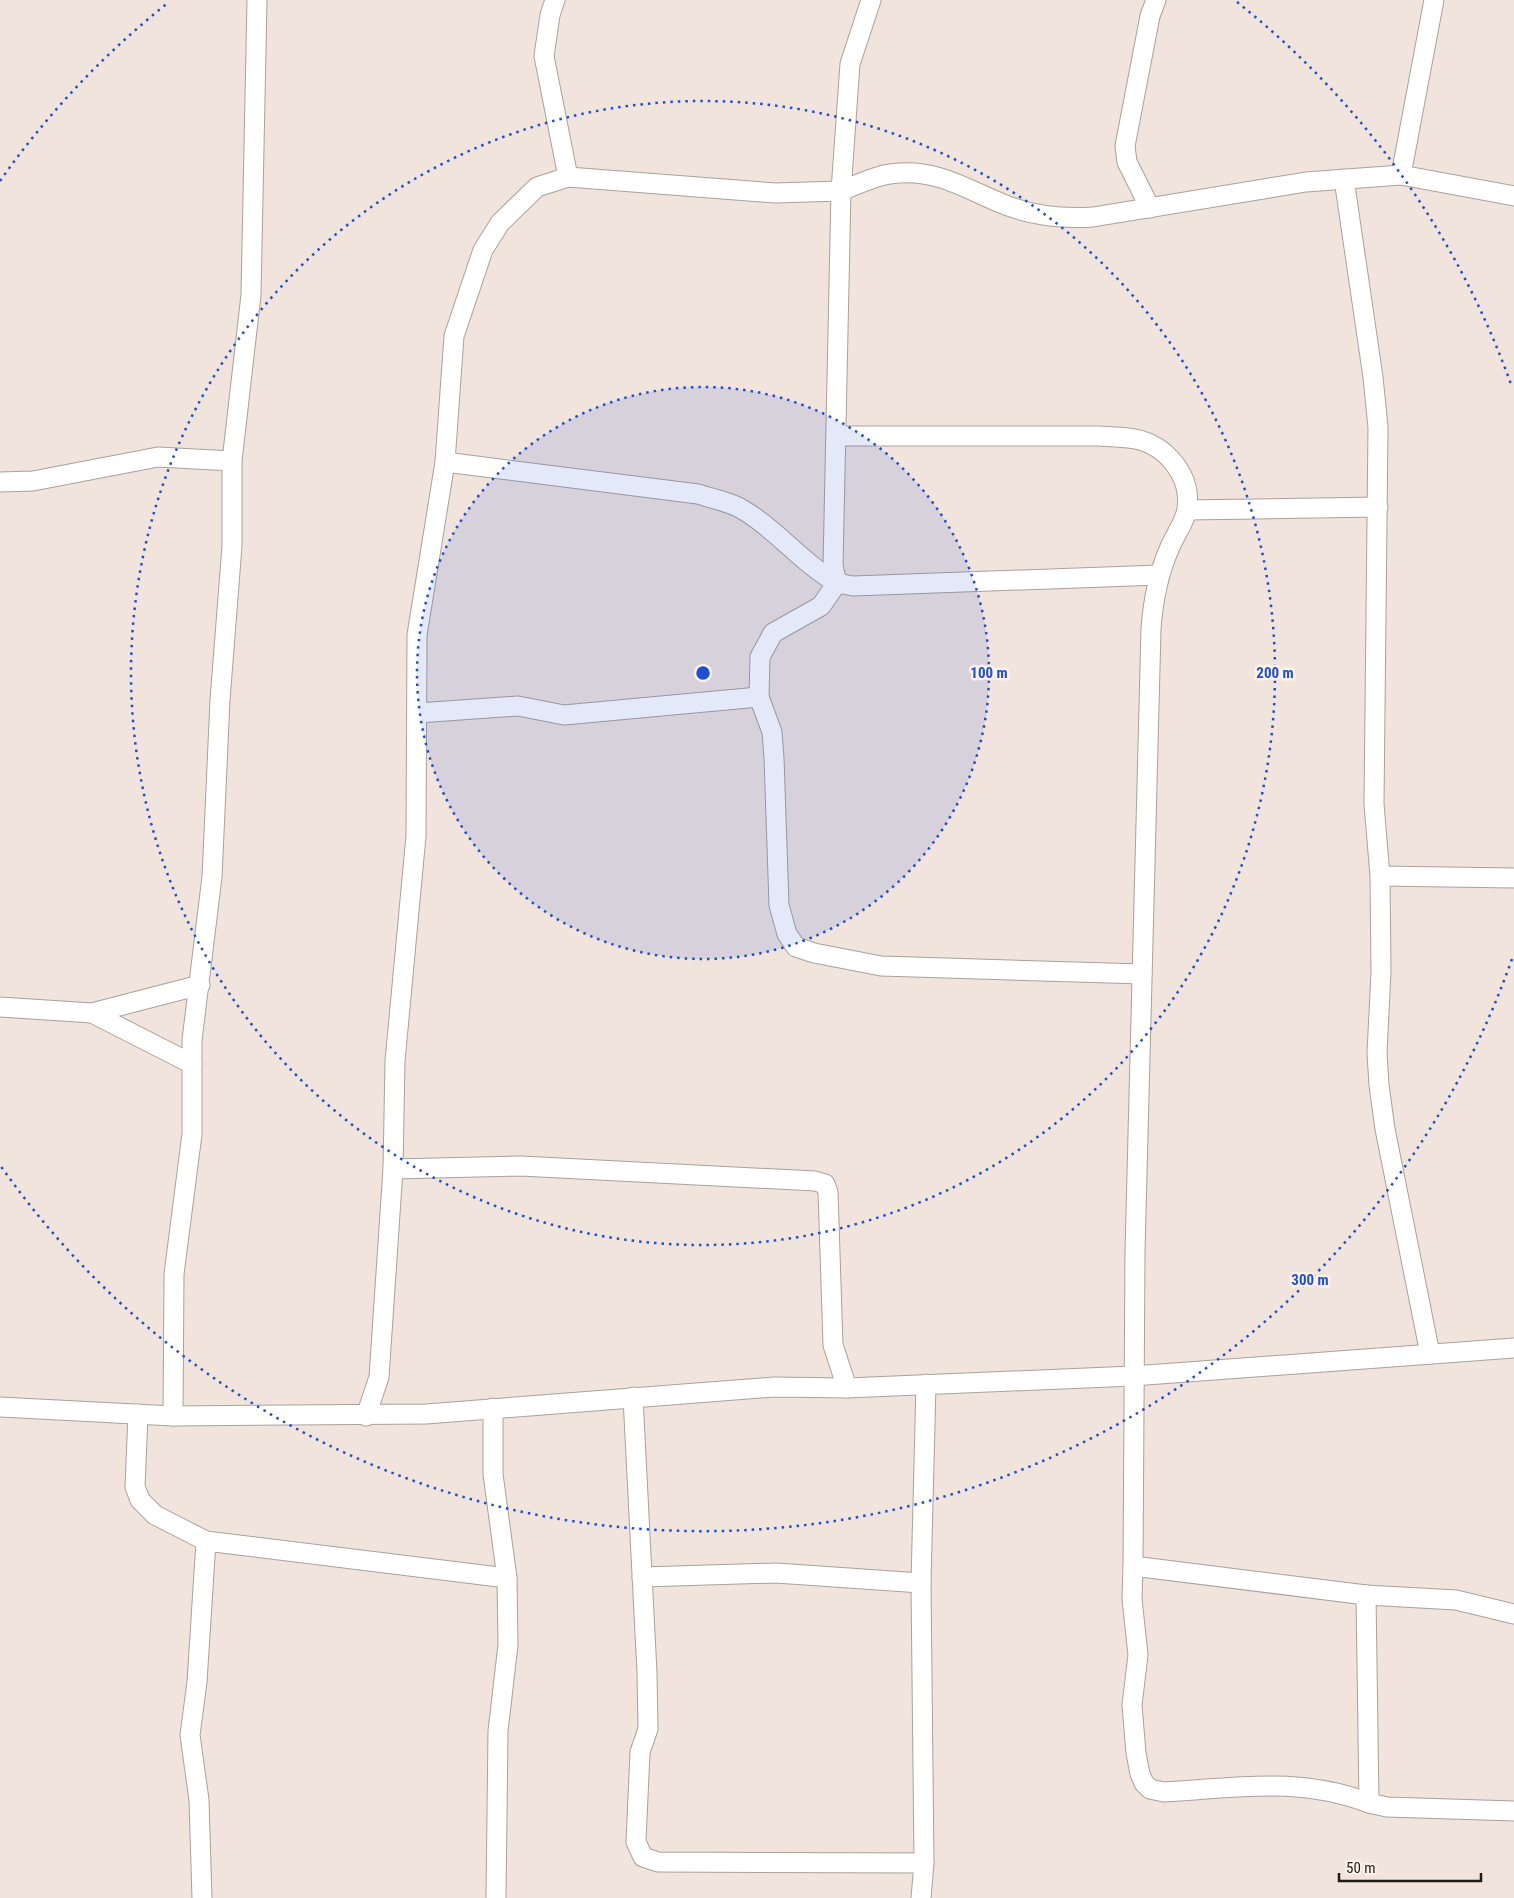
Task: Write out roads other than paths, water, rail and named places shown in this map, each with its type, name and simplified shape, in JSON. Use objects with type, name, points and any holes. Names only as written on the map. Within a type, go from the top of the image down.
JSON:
[{"type":"street","points":[[173,1416],[174,1274],[192,1134],[192,1040],[212,877],[220,700],[232,546],[232,461],[251,295],[256,0]]},
{"type":"street","points":[[555,0],[550,15],[544,56],[568,177]]},
{"type":"street","points":[[871,0],[850,64],[841,191],[833,566],[836,583],[821,606],[773,632],[760,657],[759,697],[772,732],[779,905],[787,934],[796,947],[814,953],[881,966],[1142,974]]},
{"type":"street","points":[[1150,208],[1127,162],[1126,146],[1150,16],[1156,0]]},
{"type":"street","points":[[1401,175],[1434,0]]},
{"type":"street","points":[[366,1416],[379,1378],[393,1169],[395,1061],[416,836],[417,635],[444,462],[454,336],[483,250],[500,223],[537,187],[568,177],[775,193],[841,191],[873,178],[899,173],[930,174],[957,182],[1004,205],[1043,216],[1065,219],[1093,217],[1306,182],[1401,175],[1514,196]]},
{"type":"street","points":[[1344,179],[1373,377],[1378,427],[1374,647],[1374,804],[1380,876],[1381,972],[1377,1053],[1379,1085],[1385,1129],[1430,1354]]},
{"type":"street","points":[[836,436],[1100,436],[1135,439],[1156,446],[1179,469],[1187,486],[1187,510],[1159,575],[1153,600],[1151,629],[1133,1376],[1133,1610],[1138,1655],[1132,1705],[1136,1753],[1140,1774],[1144,1783],[1150,1789],[1164,1792],[1294,1785],[1339,1792],[1369,1803],[1387,1807],[1514,1811]]},
{"type":"street","points":[[0,482],[33,481],[158,457],[232,461]]},
{"type":"street","points":[[444,462],[698,494],[745,510],[806,563],[836,583],[853,586],[1159,575]]},
{"type":"street","points":[[1187,510],[1378,508]]},
{"type":"street","points":[[418,713],[518,706],[564,715],[759,697]]},
{"type":"street","points":[[1380,876],[1514,878]]},
{"type":"street","points":[[0,1007],[92,1013],[200,985]]},
{"type":"street","points":[[92,1013],[192,1064]]},
{"type":"street","points":[[393,1169],[522,1166],[825,1184],[828,1192],[832,1345],[847,1388]]},
{"type":"street","points":[[0,1407],[173,1416],[366,1416],[774,1387],[847,1388],[1133,1376],[1514,1348]]},
{"type":"street","points":[[921,1898],[924,1864],[921,1583],[926,1384]]},
{"type":"street","points":[[633,1397],[648,1729],[640,1752],[636,1842],[643,1857],[658,1862],[924,1864]]},
{"type":"street","points":[[493,1408],[494,1474],[507,1578],[508,1645],[498,1731],[496,1898]]},
{"type":"street","points":[[138,1414],[135,1487],[140,1500],[154,1515],[206,1541],[507,1578]]},
{"type":"street","points":[[202,1898],[200,1800],[190,1735],[197,1682],[206,1541]]},
{"type":"street","points":[[1133,1566],[1366,1594],[1456,1600],[1514,1614]]},
{"type":"street","points":[[642,1577],[776,1573],[921,1583]]},
{"type":"street","points":[[1366,1594],[1369,1803]]}]
